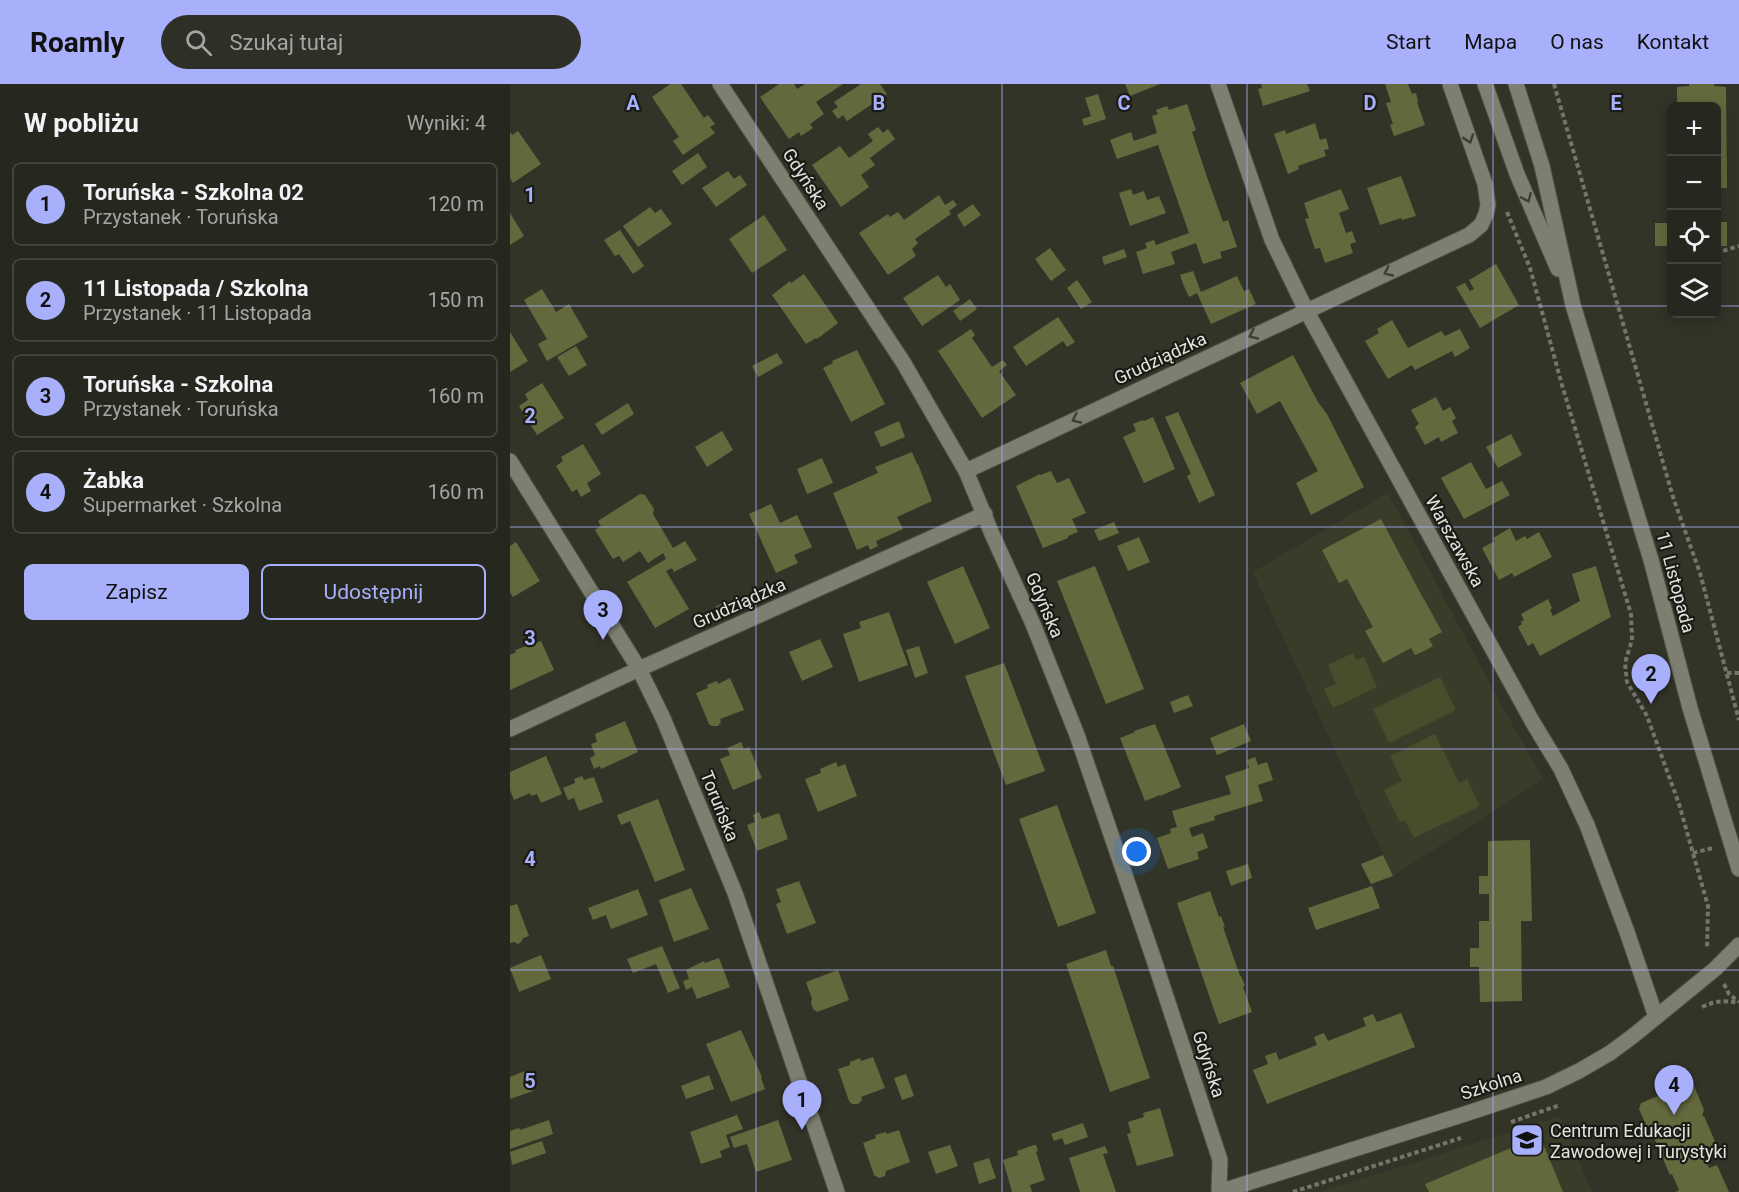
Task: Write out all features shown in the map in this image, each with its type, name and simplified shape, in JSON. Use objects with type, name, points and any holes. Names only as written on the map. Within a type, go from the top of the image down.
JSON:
[{"type":"street","name":"Gdyńska","points":[[720,84],[903,362],[966,471],[1033,624],[1081,746],[1220,1160],[1219,1192]]},
{"type":"street","name":"Warszawska","points":[[1218,84],[1272,240],[1306,310],[1527,712],[1561,768],[1587,825],[1656,1017]]},
{"type":"street","name":"Grudziądzka","points":[[966,471],[1468,235],[1481,225],[1488,205],[1485,183],[1450,84]]},
{"type":"street","name":"11 Listopada","points":[[1485,84],[1517,174],[1573,305]]},
{"type":"street","name":"11 Listopada","points":[[1516,84],[1542,166],[1573,305],[1651,560],[1690,708],[1739,869]]},
{"type":"street","name":"Toruńska","points":[[510,461],[639,669],[663,718],[735,893],[837,1192]]},
{"type":"street","name":"Grudziądzka","points":[[510,729],[985,514]]},
{"type":"street","name":"Szkolna","points":[[1219,1192],[1546,1087],[1610,1053],[1715,969],[1739,945]]},
{"type":"path","points":[[1554,84],[1673,497],[1700,573],[1739,720]]},
{"type":"path","points":[[1506,209],[1530,268],[1562,385],[1631,614],[1632,640],[1625,663],[1627,682],[1647,716],[1679,804],[1708,906],[1707,955],[1729,994],[1739,1002]]},
{"type":"path","points":[[1721,251],[1739,246]]},
{"type":"path","points":[[1727,673],[1739,673]]},
{"type":"shaded area","points":[[1388,493],[1543,779],[1393,876],[1253,572]]},
{"type":"shaded area","name":"Centrum Edukacji Zawodowej i Turystyki","points":[[1560,1116],[1592,1192],[1319,1192],[1410,1164]]},
{"type":"green space","points":[[1353,653],[1356,660],[1364,657],[1377,687],[1333,708],[1324,689],[1336,684],[1328,665]]},
{"type":"green space","points":[[1440,677],[1456,710],[1389,743],[1373,709]]},
{"type":"green space","points":[[1435,734],[1459,783],[1467,779],[1480,806],[1414,838],[1405,821],[1400,822],[1384,790],[1402,781],[1390,756]]},
{"type":"building","points":[[670,84],[681,84],[704,118],[708,115],[715,124],[710,127],[715,133],[683,155],[673,141],[679,137],[652,97]]},
{"type":"building","points":[[779,84],[794,84],[797,89],[805,84],[843,84],[816,102],[824,114],[810,124],[813,128],[801,136],[799,132],[789,139],[760,97]]},
{"type":"building","points":[[861,84],[880,84],[887,94],[847,121],[843,115],[838,119],[832,111],[838,107],[834,102]]},
{"type":"building","points":[[1125,84],[1160,84],[1130,96]]},
{"type":"building","points":[[1261,84],[1307,84],[1310,91],[1263,106],[1258,89],[1262,88]]},
{"type":"building","points":[[1385,84],[1408,84],[1412,94],[1416,93],[1425,125],[1394,136],[1390,125],[1393,124],[1386,103],[1391,102]]},
{"type":"building","points":[[1689,84],[1714,84],[1714,86],[1726,87],[1727,188],[1721,188],[1721,102],[1677,102],[1677,87],[1689,86]]},
{"type":"building","points":[[1098,94],[1106,119],[1084,126],[1082,119],[1091,116],[1085,98]]},
{"type":"building","points":[[1187,104],[1196,130],[1192,132],[1207,177],[1223,222],[1228,220],[1237,247],[1220,252],[1222,258],[1203,264],[1196,243],[1171,252],[1175,264],[1143,274],[1136,252],[1147,248],[1145,243],[1154,240],[1156,245],[1189,233],[1158,145],[1117,159],[1110,140],[1131,132],[1134,141],[1157,133],[1152,116],[1158,114],[1156,110],[1167,106],[1169,110]]},
{"type":"building","points":[[1315,123],[1320,140],[1326,138],[1329,149],[1324,150],[1326,156],[1298,166],[1299,169],[1288,174],[1274,134],[1285,130],[1286,134]]},
{"type":"building","points":[[878,127],[883,133],[888,129],[895,139],[870,158],[875,165],[861,175],[869,187],[841,207],[812,165],[840,146],[849,158],[873,141],[868,134]]},
{"type":"building","points":[[518,131],[541,164],[513,183],[510,178],[510,132],[512,135]]},
{"type":"building","points":[[698,153],[707,167],[682,185],[672,171]]},
{"type":"building","points":[[728,171],[734,179],[740,175],[747,185],[716,207],[702,188]]},
{"type":"building","points":[[1401,176],[1416,216],[1380,225],[1367,188]]},
{"type":"building","points":[[1131,189],[1133,195],[1144,191],[1147,200],[1159,196],[1166,213],[1130,226],[1119,193]]},
{"type":"building","points":[[1341,189],[1349,209],[1339,213],[1346,233],[1352,231],[1356,242],[1350,244],[1353,253],[1325,263],[1320,248],[1315,249],[1305,219],[1309,218],[1304,203]]},
{"type":"building","points":[[939,195],[945,205],[953,200],[957,205],[949,211],[951,214],[915,239],[918,243],[912,249],[916,256],[888,275],[859,233],[888,214],[890,217],[898,212],[904,220]]},
{"type":"building","points":[[973,204],[981,215],[964,227],[957,215]]},
{"type":"building","points":[[650,207],[655,213],[661,209],[672,224],[638,247],[623,226]]},
{"type":"building","points":[[510,213],[524,236],[510,245]]},
{"type":"building","points":[[764,215],[787,250],[752,273],[729,239]]},
{"type":"building","points":[[1721,222],[1727,222],[1727,246],[1721,246]]},
{"type":"building","points":[[1655,223],[1667,223],[1667,246],[1655,246]]},
{"type":"building","points":[[620,230],[644,266],[633,274],[619,254],[615,256],[604,240]]},
{"type":"building","points":[[1050,248],[1066,270],[1051,281],[1035,259]]},
{"type":"building","points":[[1124,249],[1127,257],[1104,265],[1102,257]]},
{"type":"building","points":[[1496,264],[1519,305],[1480,328],[1456,287],[1465,283],[1470,291],[1474,289],[1469,280]]},
{"type":"building","points":[[1193,271],[1201,292],[1237,276],[1244,291],[1249,289],[1256,304],[1211,324],[1197,293],[1189,297],[1183,284],[1180,275]]},
{"type":"building","points":[[804,274],[838,323],[817,339],[806,344],[772,295],[790,281],[791,283]]},
{"type":"building","points":[[938,275],[946,287],[950,284],[960,300],[922,326],[903,298]]},
{"type":"building","points":[[1077,280],[1092,302],[1081,309],[1067,288]]},
{"type":"building","points":[[542,289],[556,312],[569,304],[588,337],[547,361],[538,344],[547,339],[524,300]]},
{"type":"building","points":[[970,299],[977,309],[960,321],[953,311]]},
{"type":"building","points":[[1058,317],[1075,342],[1067,347],[1063,341],[1026,366],[1013,347]]},
{"type":"building","points":[[1392,320],[1408,348],[1441,331],[1445,336],[1460,329],[1470,348],[1455,357],[1452,351],[1415,370],[1412,365],[1388,379],[1365,341],[1379,333],[1377,329]]},
{"type":"building","points":[[971,329],[975,335],[972,338],[992,367],[1003,360],[1007,365],[999,371],[1016,395],[982,418],[938,351]]},
{"type":"building","points":[[510,332],[528,361],[510,372]]},
{"type":"building","points":[[576,346],[587,365],[569,376],[557,357]]},
{"type":"building","points":[[857,350],[885,404],[851,422],[823,368],[833,363],[832,361]]},
{"type":"building","points":[[777,353],[783,363],[758,377],[752,366]]},
{"type":"building","points":[[1293,355],[1318,402],[1327,414],[1364,487],[1311,515],[1296,483],[1318,471],[1280,401],[1257,414],[1240,383]]},
{"type":"building","points":[[542,383],[564,418],[537,435],[519,406],[528,400],[525,394]]},
{"type":"building","points":[[1436,397],[1443,411],[1450,407],[1456,418],[1452,421],[1458,433],[1441,442],[1439,437],[1425,445],[1415,427],[1419,424],[1411,410]]},
{"type":"building","points":[[628,403],[634,414],[602,435],[595,424]]},
{"type":"building","points":[[1178,412],[1215,495],[1199,503],[1187,476],[1191,474],[1165,417]]},
{"type":"building","points":[[1153,417],[1175,469],[1144,483],[1123,437],[1136,431],[1133,424]]},
{"type":"building","points":[[899,421],[905,437],[881,447],[874,432]]},
{"type":"building","points":[[722,431],[733,450],[707,467],[695,447]]},
{"type":"building","points":[[1511,434],[1522,455],[1498,468],[1486,447]]},
{"type":"building","points":[[583,444],[601,474],[587,483],[591,491],[581,497],[577,489],[572,492],[556,466],[563,461],[561,457]]},
{"type":"building","points":[[912,452],[932,501],[897,517],[903,529],[876,541],[878,546],[870,550],[868,545],[857,550],[833,493],[878,473],[875,467]]},
{"type":"building","points":[[822,458],[833,483],[807,494],[797,469]]},
{"type":"building","points":[[1471,462],[1486,489],[1502,481],[1510,495],[1464,519],[1441,478]]},
{"type":"building","points":[[1051,471],[1057,483],[1069,478],[1086,513],[1072,519],[1078,532],[1043,548],[1016,486]]},
{"type":"building","points":[[640,494],[645,495],[654,509],[653,514],[673,548],[685,541],[697,560],[674,572],[672,568],[666,571],[689,609],[655,628],[627,582],[666,559],[663,553],[648,563],[640,551],[623,562],[619,556],[613,559],[595,530],[601,526],[598,521]]},
{"type":"building","points":[[771,504],[780,523],[797,515],[812,547],[794,555],[798,563],[776,573],[749,514]]},
{"type":"building","points":[[1381,519],[1442,632],[1429,639],[1433,646],[1426,650],[1415,655],[1411,648],[1383,663],[1365,631],[1373,627],[1347,579],[1339,583],[1322,550]]},
{"type":"building","points":[[1114,522],[1119,533],[1099,541],[1094,530]]},
{"type":"building","points":[[1510,528],[1516,541],[1525,536],[1527,539],[1539,532],[1552,557],[1514,577],[1512,573],[1499,580],[1482,548],[1495,541],[1493,538]]},
{"type":"building","points":[[1139,537],[1150,562],[1128,571],[1117,546]]},
{"type":"building","points":[[516,542],[540,581],[513,597],[510,592],[510,546]]},
{"type":"building","points":[[963,566],[990,628],[955,644],[927,582]]},
{"type":"building","points":[[1095,566],[1144,689],[1106,704],[1057,581]]},
{"type":"building","points":[[1596,566],[1611,617],[1540,656],[1533,643],[1528,646],[1518,627],[1524,620],[1521,614],[1548,599],[1553,616],[1580,601],[1572,574]]},
{"type":"building","points":[[723,603],[728,611],[719,616],[715,607]]},
{"type":"building","points":[[889,612],[908,665],[859,682],[843,634],[861,628],[859,622]]},
{"type":"building","points":[[820,639],[833,667],[802,681],[789,652]]},
{"type":"building","points":[[541,641],[554,670],[510,690],[510,655],[516,652],[515,650]]},
{"type":"building","points":[[919,646],[928,673],[915,678],[906,650]]},
{"type":"building","points":[[1004,663],[1045,771],[1006,785],[965,676]]},
{"type":"building","points":[[730,678],[744,710],[720,719],[718,726],[712,726],[709,724],[696,693],[708,688],[707,685],[717,681],[718,684]]},
{"type":"building","points":[[1188,695],[1193,706],[1174,713],[1170,702]]},
{"type":"building","points":[[625,721],[638,752],[601,769],[600,766],[594,769],[590,758],[595,755],[591,744],[597,742],[595,734]]},
{"type":"building","points":[[1155,724],[1181,787],[1145,801],[1120,738]]},
{"type":"building","points":[[1244,724],[1251,741],[1217,755],[1210,738]]},
{"type":"building","points":[[741,742],[744,749],[749,747],[762,778],[733,790],[720,759],[730,755],[727,748]]},
{"type":"building","points":[[546,756],[562,794],[541,803],[537,794],[531,796],[530,793],[514,800],[510,790],[510,772]]},
{"type":"building","points":[[1255,757],[1258,765],[1267,762],[1273,780],[1258,785],[1263,801],[1214,816],[1215,820],[1189,828],[1192,837],[1203,833],[1208,848],[1197,852],[1199,859],[1168,869],[1157,838],[1171,833],[1170,829],[1177,827],[1172,811],[1231,794],[1225,776],[1249,768],[1247,760]]},
{"type":"building","points":[[836,762],[838,767],[845,764],[857,796],[818,812],[805,779],[821,773],[820,769]]},
{"type":"building","points":[[582,776],[584,780],[594,777],[603,802],[579,811],[574,798],[568,800],[563,788],[575,783],[574,779]]},
{"type":"building","points":[[658,799],[685,870],[655,882],[630,821],[621,825],[617,815]]},
{"type":"building","points":[[1057,805],[1096,913],[1058,927],[1019,819]]},
{"type":"building","points":[[759,812],[762,819],[779,813],[788,839],[757,851],[747,825],[755,822],[753,815]]},
{"type":"building","points":[[1530,840],[1532,921],[1521,921],[1522,1001],[1480,1002],[1479,967],[1470,967],[1470,948],[1479,948],[1479,921],[1489,921],[1489,894],[1479,894],[1479,876],[1488,876],[1488,841]]},
{"type":"building","points":[[1383,855],[1393,876],[1371,884],[1361,864]]},
{"type":"building","points":[[1248,864],[1252,878],[1231,886],[1226,871]]},
{"type":"building","points":[[799,881],[816,923],[787,934],[776,904],[781,902],[776,889]]},
{"type":"building","points":[[1372,886],[1380,908],[1316,930],[1308,908]]},
{"type":"building","points":[[691,888],[709,929],[674,942],[659,900]]},
{"type":"building","points":[[638,889],[648,915],[611,929],[606,915],[593,920],[588,908]]},
{"type":"building","points":[[1210,891],[1225,927],[1223,927],[1252,1012],[1219,1024],[1177,903]]},
{"type":"building","points":[[517,904],[529,936],[523,938],[518,944],[510,943],[510,906]]},
{"type":"building","points":[[662,946],[680,988],[668,993],[656,964],[633,973],[627,959]]},
{"type":"building","points":[[1106,950],[1150,1078],[1110,1092],[1066,964]]},
{"type":"building","points":[[541,955],[551,979],[519,992],[510,968]]},
{"type":"building","points":[[719,958],[730,987],[697,999],[692,987],[686,990],[683,981],[689,979],[686,970],[704,961],[705,963]]},
{"type":"building","points":[[838,970],[849,1000],[817,1012],[813,1009],[806,982]]},
{"type":"building","points":[[1401,1013],[1415,1047],[1267,1104],[1253,1070],[1268,1064],[1265,1056],[1276,1052],[1279,1060],[1317,1045],[1314,1037],[1324,1033],[1328,1041],[1366,1026],[1363,1018],[1373,1014],[1377,1022]]},
{"type":"building","points":[[741,1030],[765,1089],[731,1102],[706,1044]]},
{"type":"building","points":[[873,1057],[885,1088],[861,1097],[862,1100],[858,1104],[852,1104],[838,1069],[860,1058],[861,1061]]},
{"type":"building","points":[[525,1071],[533,1091],[510,1099],[510,1077]]},
{"type":"building","points":[[906,1074],[914,1096],[902,1100],[894,1078]]},
{"type":"building","points":[[709,1075],[714,1089],[686,1099],[681,1086]]},
{"type":"building","points":[[1681,1083],[1694,1086],[1704,1110],[1702,1116],[1720,1153],[1706,1160],[1709,1168],[1717,1165],[1729,1192],[1675,1192],[1679,1190],[1672,1174],[1670,1175],[1655,1136],[1650,1134],[1639,1109],[1641,1103],[1670,1091],[1670,1088]]},
{"type":"building","points":[[1160,1108],[1174,1156],[1137,1166],[1127,1134],[1131,1133],[1128,1122],[1144,1117],[1143,1113]]},
{"type":"building","points":[[737,1115],[743,1129],[726,1135],[730,1147],[720,1151],[722,1157],[701,1164],[690,1132]]},
{"type":"building","points":[[549,1120],[553,1134],[510,1149],[510,1131]]},
{"type":"building","points":[[778,1120],[792,1160],[756,1172],[747,1144],[734,1148],[730,1137]]},
{"type":"building","points":[[1083,1123],[1088,1137],[1065,1145],[1062,1138],[1054,1141],[1051,1134]]},
{"type":"building","points":[[899,1130],[910,1162],[886,1171],[885,1176],[879,1178],[874,1175],[863,1143],[876,1138],[875,1135]]},
{"type":"building","points":[[1540,1136],[1563,1192],[1429,1192],[1425,1184]]},
{"type":"building","points":[[542,1141],[546,1153],[512,1165],[510,1152]]},
{"type":"building","points":[[950,1145],[958,1166],[936,1174],[928,1152]]},
{"type":"building","points":[[1034,1145],[1038,1151],[1036,1152],[1045,1180],[1030,1185],[1032,1192],[1012,1192],[1003,1160],[1018,1155],[1017,1151]]},
{"type":"building","points":[[1105,1146],[1108,1153],[1103,1154],[1116,1192],[1080,1192],[1069,1158]]},
{"type":"building","points":[[989,1158],[996,1178],[979,1184],[973,1163]]},
{"type":"place","name":"Toruńska - Szkolna","points":[[603,640]]},
{"type":"place","name":"11 Listopada / Szkolna","points":[[1651,704]]},
{"type":"place","name":"Żabka","points":[[1674,1115]]},
{"type":"place","name":"Toruńska - Szkolna 02","points":[[802,1130]]},
{"type":"place","name":"Centrum Edukacji Zawodowej i Turystyki","points":[[1527,1140]]}]
